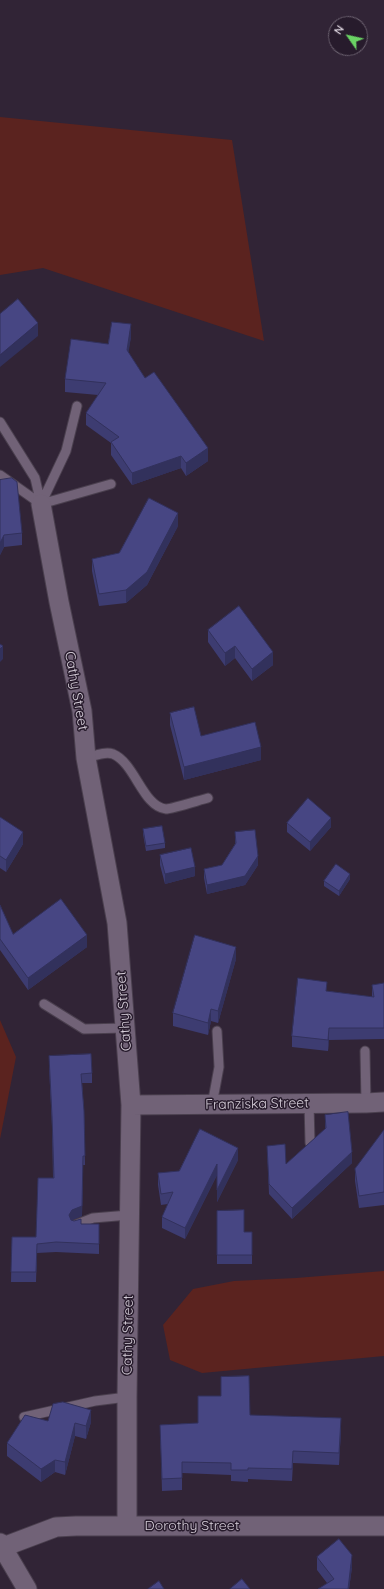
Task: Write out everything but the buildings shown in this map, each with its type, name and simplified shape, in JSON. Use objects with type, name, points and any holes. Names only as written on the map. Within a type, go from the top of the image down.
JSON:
[{"type":"street","name":"Cathy Street","points":[[41,504],[59,602],[82,711],[86,758],[118,923],[131,1105],[127,1397],[128,1526]]},
{"type":"street","name":"Franziska Street","points":[[131,1105],[375,1102]]},
{"type":"street","name":"Dorothy Street","points":[[1,1545],[56,1527],[384,1526]]},
{"type":"street","points":[[1,1545],[27,1589]]},
{"type":"lane","points":[[41,504],[66,451],[77,406]]},
{"type":"lane","points":[[0,422],[36,478],[41,504]]},
{"type":"lane","points":[[0,475],[41,504]]},
{"type":"lane","points":[[41,504],[111,484]]},
{"type":"lane","points":[[86,758],[104,753],[113,754],[125,761],[145,794],[156,804],[166,809],[208,798]]},
{"type":"lane","points":[[44,1004],[84,1029],[125,1028]]},
{"type":"lane","points":[[212,1104],[219,1067],[217,1031]]},
{"type":"lane","points":[[366,1051],[375,1102]]},
{"type":"lane","points":[[309,1103],[310,1143]]},
{"type":"lane","points":[[76,1225],[94,1218],[129,1215]]},
{"type":"lane","points":[[24,1417],[95,1401],[127,1397]]},
{"type":"shaded area","points":[[0,117],[232,140],[264,341],[43,268],[0,275]]},
{"type":"shaded area","points":[[0,1020],[16,1057],[0,1139]]},
{"type":"shaded area","points":[[384,1271],[384,1356],[202,1373],[170,1360],[163,1325],[193,1289],[234,1281]]}]
